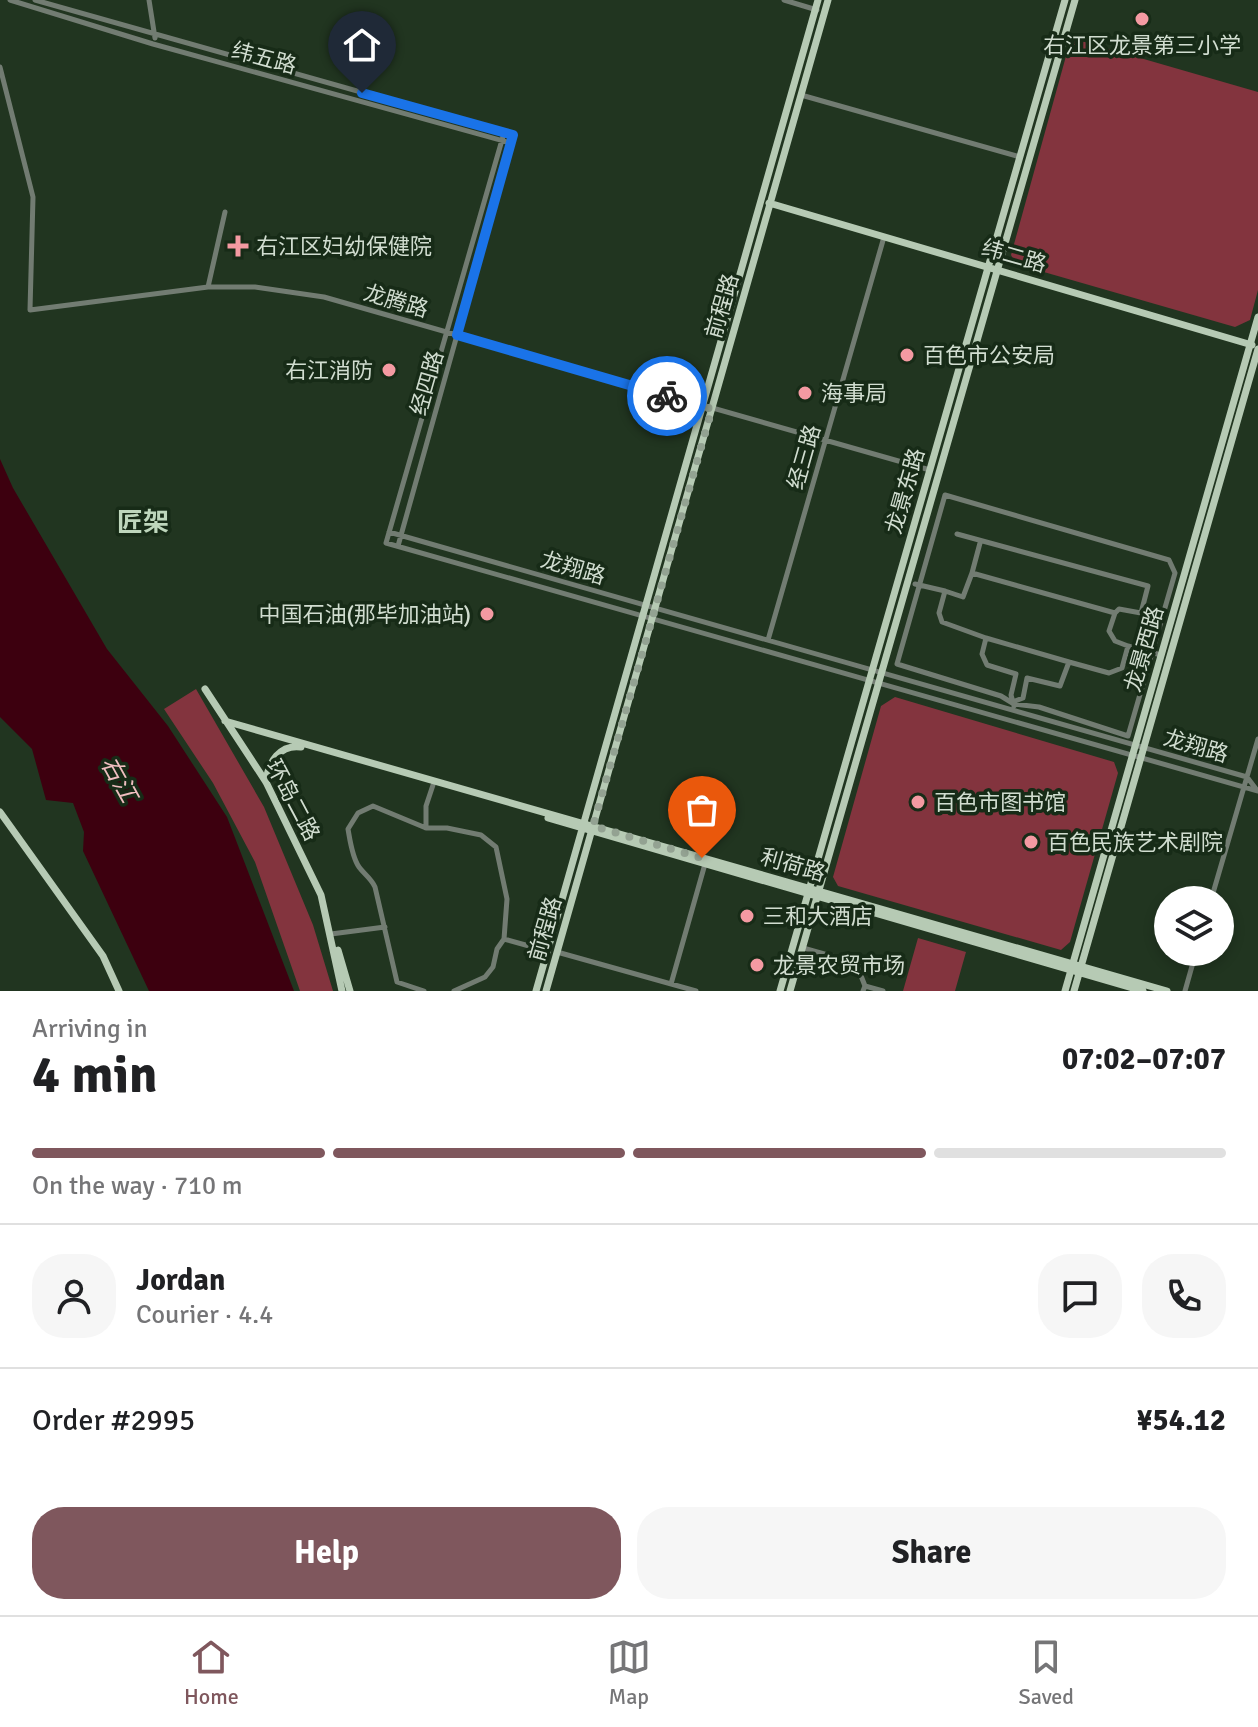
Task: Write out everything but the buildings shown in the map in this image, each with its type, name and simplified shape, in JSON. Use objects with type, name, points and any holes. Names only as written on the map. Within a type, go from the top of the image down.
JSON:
[{"type":"main road","name":"前程路","points":[[536,991],[818,0]]},
{"type":"main road","name":"前程路","points":[[546,991],[828,0]]},
{"type":"main road","name":"龙景东路","points":[[780,991],[1065,0]]},
{"type":"main road","name":"龙景东路","points":[[790,991],[1075,0]]},
{"type":"main road","name":"纬二路","points":[[761,201],[1255,347]]},
{"type":"main road","name":"龙景西路","points":[[1065,991],[1076,968],[1255,347],[1258,317]]},
{"type":"main road","name":"龙景西路","points":[[1139,747],[1161,655],[1255,347]]},
{"type":"main road","name":"环岛二路","points":[[205,689],[266,782],[321,895],[342,991]]},
{"type":"main road","name":"利荷路","points":[[225,721],[705,864],[809,891]]},
{"type":"main road","name":"利荷路","points":[[266,782],[271,761],[291,746],[583,826]]},
{"type":"main road","points":[[0,812],[103,956],[119,991]]},
{"type":"main road","name":"利荷路","points":[[592,829],[1076,968],[1167,991]]},
{"type":"main road","name":"环岛二路","points":[[331,936],[344,966],[350,991]]},
{"type":"main road","name":"龙景西路","points":[[1074,991],[1076,968]]},
{"type":"main road","name":"利荷路","points":[[1076,968],[1143,991]]},
{"type":"street","name":"纬五路","points":[[10,0],[153,44],[511,143]]},
{"type":"street","name":"纬五路","points":[[35,0],[513,135]]},
{"type":"street","points":[[149,0],[156,36],[153,44]]},
{"type":"street","points":[[784,0],[825,12]]},
{"type":"street","name":"龙腾路","points":[[0,67],[33,197],[30,310],[208,287],[255,287],[324,297],[930,470]]},
{"type":"street","points":[[801,95],[1020,157]]},
{"type":"street","name":"经四路","points":[[386,543],[504,133]]},
{"type":"street","name":"经四路","points":[[398,546],[513,135]]},
{"type":"street","points":[[208,287],[225,212]]},
{"type":"street","name":"经三路","points":[[768,640],[884,237]]},
{"type":"street","points":[[945,495],[1169,560],[1175,573],[1128,736],[1039,707],[1014,705],[1001,696],[897,664],[917,585],[945,495]]},
{"type":"street","name":"龙翔路","points":[[389,532],[882,673],[1014,705],[1139,747],[1247,777],[1257,790]]},
{"type":"street","points":[[957,534],[980,543],[1148,586],[1141,613],[1119,609],[1109,631],[1115,641],[1161,655]]},
{"type":"street","name":"龙翔路","points":[[386,543],[1257,790]]},
{"type":"street","points":[[907,583],[963,597],[980,543]]},
{"type":"street","points":[[972,573],[1115,613]]},
{"type":"street","points":[[945,591],[939,613],[942,622],[986,638],[1117,672],[1122,668],[1128,646]]},
{"type":"street","points":[[986,638],[982,654],[987,665],[1016,674],[1011,695],[1014,705]]},
{"type":"street","points":[[1014,705],[1023,698],[1027,678],[1060,686],[1069,662]]},
{"type":"street","points":[[1215,886],[1258,739]]},
{"type":"street","points":[[426,828],[426,806],[433,785]]},
{"type":"street","points":[[424,991],[397,982],[375,887],[368,874],[359,867],[348,829],[358,813],[373,806],[426,828],[447,828],[481,835],[496,847],[507,899],[504,939],[497,949],[493,967],[485,977],[454,991]]},
{"type":"street","points":[[671,984],[705,864]]},
{"type":"street","points":[[331,936],[385,927]]},
{"type":"street","points":[[504,939],[547,951]]},
{"type":"street","points":[[803,948],[900,971]]},
{"type":"street","points":[[557,952],[696,991]]},
{"type":"street","points":[[856,963],[864,988],[883,991]]},
{"type":"street","points":[[1185,991],[1192,966]]},
{"type":"shaded area","points":[[1071,38],[1258,92],[1258,290],[1250,320],[1235,327],[1016,264],[1011,255]]},
{"type":"shaded area","points":[[196,689],[264,807],[313,925],[333,991],[300,991],[255,862],[213,783],[164,709]]},
{"type":"shaded area","points":[[895,697],[1114,762],[1118,773],[1070,942],[1061,950],[838,886],[833,877],[881,706]]},
{"type":"shaded area","points":[[918,938],[966,952],[955,991],[903,991]]},
{"type":"water","name":"右江","points":[[0,459],[13,488],[107,649],[168,726],[227,817],[294,991],[149,991],[83,851],[84,832],[73,803],[46,800],[32,749],[0,717]]},
{"type":"way so far","points":[[667,396],[712,409],[593,826],[702,858]]},
{"type":"place","name":"右江区龙景第三小学","points":[[1142,19]]},
{"type":"place","name":"右江区妇幼保健院","points":[[238,246]]},
{"type":"place","name":"百色市公安局","points":[[907,355]]},
{"type":"place","name":"右江消防","points":[[389,370]]},
{"type":"place","name":"海事局","points":[[805,393]]},
{"type":"place","name":"中国石油(那毕加油站)","points":[[487,614]]},
{"type":"place","name":"百色市图书馆","points":[[918,802]]},
{"type":"place","name":"百色民族艺术剧院","points":[[1031,842]]},
{"type":"place","name":"三和大酒店","points":[[747,916]]},
{"type":"place","name":"龙景农贸市场","points":[[757,965]]},
{"type":"district","name":"匠架","points":[[143,523]]},
{"type":"route","points":[[362,93],[513,135],[457,335],[667,396]]}]
